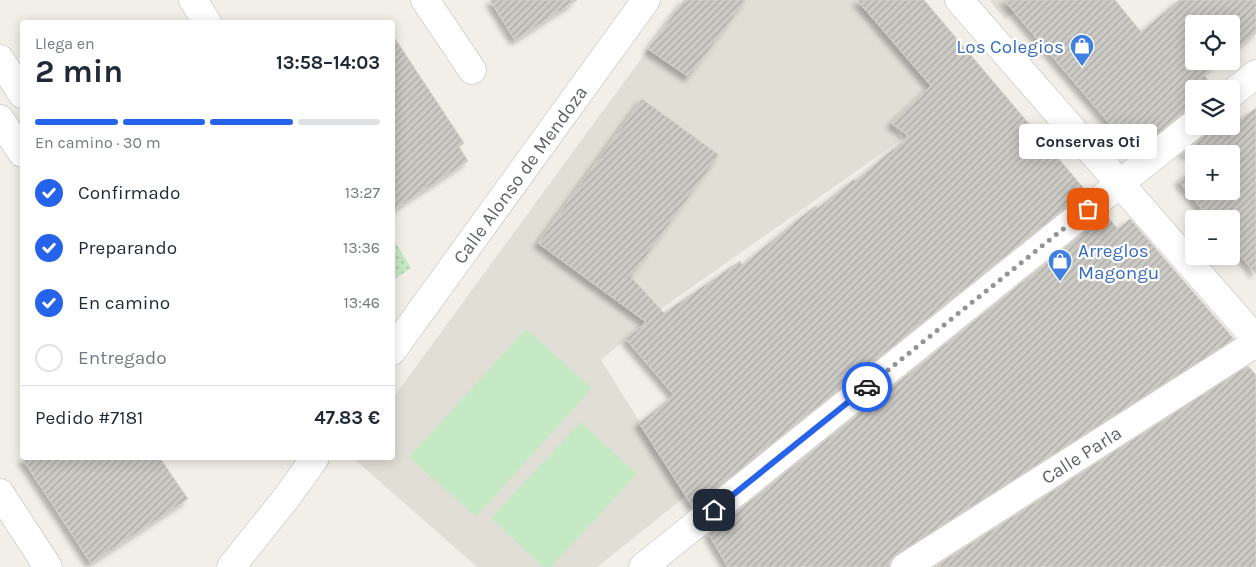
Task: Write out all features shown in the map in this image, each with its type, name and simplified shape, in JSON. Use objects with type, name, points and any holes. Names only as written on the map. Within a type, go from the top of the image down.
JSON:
[{"type":"street","points":[[193,0],[206,20]]},
{"type":"street","points":[[425,0],[472,70]]},
{"type":"street","name":"Calle Alonso de Mendoza","points":[[395,347],[646,0]]},
{"type":"street","points":[[959,0],[1256,339]]},
{"type":"street","points":[[0,59],[20,91]]},
{"type":"street","points":[[1240,87],[1256,74]]},
{"type":"street","points":[[0,119],[20,150]]},
{"type":"street","points":[[643,567],[1185,131]]},
{"type":"street","name":"Calle Parla","points":[[905,567],[1256,343]]},
{"type":"street","points":[[231,567],[287,497],[314,460]]},
{"type":"street","points":[[0,493],[48,567]]},
{"type":"shaded area","points":[[684,0],[924,0],[965,48],[931,86],[891,123],[902,139],[661,309],[601,360],[686,496],[597,567],[477,567],[355,460],[395,460],[395,395]]},
{"type":"shaded area","points":[[989,0],[1032,0],[1005,19]]},
{"type":"green space","points":[[395,242],[411,268],[395,279]]},
{"type":"green space","points":[[526,329],[592,388],[476,517],[409,457]]},
{"type":"green space","points":[[581,422],[637,474],[551,567],[543,567],[491,518]]},
{"type":"building","points":[[490,0],[577,0],[515,40]]},
{"type":"building","points":[[684,0],[746,0],[689,77],[648,49]]},
{"type":"building","points":[[857,0],[924,0],[1086,191],[693,507],[639,423],[674,395],[626,339],[646,322],[538,243],[642,99],[719,155],[631,277],[664,313],[740,261],[742,265],[815,206],[818,208],[854,179],[855,181],[909,136],[891,123],[931,86]]},
{"type":"building","points":[[1004,0],[1115,0],[1141,32],[1179,0],[1256,0],[1256,33],[1240,46],[1240,15],[1185,15],[1185,70],[1210,70],[1204,75],[1208,80],[1185,80],[1185,112],[1134,152]]},
{"type":"building","points":[[395,39],[464,143],[459,147],[468,161],[395,209]]},
{"type":"building","points":[[1256,108],[1256,274],[1240,255],[1240,210],[1203,210],[1194,200],[1240,200],[1240,145],[1193,145],[1204,135],[1240,135],[1241,119]]},
{"type":"building","points":[[1185,176],[1185,188],[1179,181]]},
{"type":"building","points":[[1106,215],[1118,229],[1130,219],[1234,339],[897,554],[891,559],[889,567],[728,567],[709,534]]},
{"type":"building","points":[[1248,366],[1256,375],[1256,567],[934,567]]},
{"type":"building","points":[[23,460],[161,460],[188,499],[91,563]]},
{"type":"way so far","points":[[867,387],[1088,209]]},
{"type":"place","name":"Los Colegios","points":[[1082,67]]},
{"type":"place","name":"Conservas Oti","points":[[1088,209]]},
{"type":"place","name":"Arreglos Magongu","points":[[1060,282]]},
{"type":"route","points":[[714,510],[867,387]]}]
